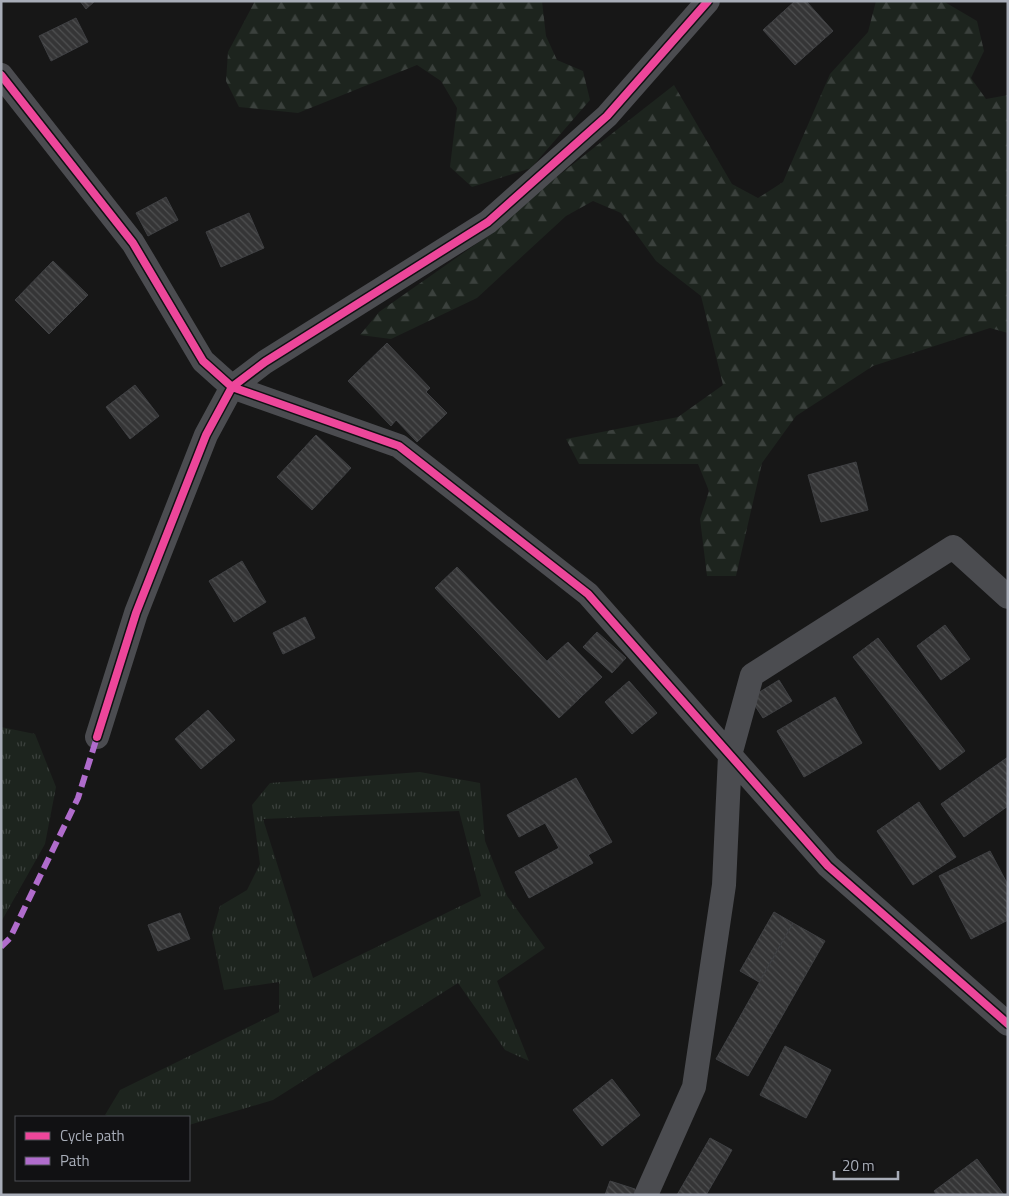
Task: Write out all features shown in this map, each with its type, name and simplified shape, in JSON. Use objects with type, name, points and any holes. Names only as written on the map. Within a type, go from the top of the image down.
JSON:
[{"type":"street","points":[[97,737],[136,613],[206,435],[232,387],[265,362],[488,222],[607,116],[708,1]]},
{"type":"street","points":[[1,75],[132,243],[203,361],[232,387],[399,446],[588,594],[828,866],[1008,1024]]},
{"type":"street","points":[[646,1195],[694,1087],[724,885],[730,755],[752,674],[953,547],[1008,598]]},
{"type":"green space","points":[[255,1],[542,1],[546,36],[557,60],[583,71],[590,100],[531,168],[472,187],[450,167],[457,108],[441,81],[417,65],[298,113],[239,107],[226,81],[228,52]]},
{"type":"green space","points":[[876,1],[943,1],[977,21],[984,51],[971,78],[986,99],[1008,95],[1008,333],[990,328],[873,366],[796,416],[762,463],[736,576],[707,576],[700,519],[709,491],[698,464],[579,464],[566,439],[678,417],[723,385],[701,296],[656,261],[621,213],[593,201],[566,216],[477,298],[391,339],[360,335],[379,312],[496,230],[540,190],[674,85],[732,184],[758,198],[783,182],[830,74],[868,32]]},
{"type":"green space","points":[[1,727],[35,734],[56,787],[45,844],[1,922]]},
{"type":"green space","points":[[420,772],[480,783],[485,841],[507,896],[545,948],[497,981],[529,1061],[505,1050],[458,983],[273,1100],[190,1125],[190,1116],[105,1115],[120,1090],[279,1012],[279,982],[224,990],[212,934],[220,906],[247,890],[260,864],[252,805],[270,783]],"holes":[[[459,811],[481,896],[313,978],[263,819]]]},
{"type":"building","points":[[80,1],[95,1],[86,9]]},
{"type":"building","points":[[795,1],[806,1],[833,31],[795,65],[763,30]]},
{"type":"building","points":[[76,18],[88,42],[51,61],[39,36]]},
{"type":"building","points":[[166,197],[178,220],[148,236],[136,213]]},
{"type":"building","points":[[249,213],[264,248],[221,267],[206,232]]},
{"type":"building","points":[[53,261],[88,295],[49,334],[15,300]]},
{"type":"building","points":[[387,343],[430,388],[426,392],[447,413],[417,442],[396,420],[391,426],[348,381]]},
{"type":"building","points":[[135,385],[159,416],[130,439],[106,407]]},
{"type":"building","points":[[316,435],[351,468],[312,510],[277,477]]},
{"type":"building","points":[[856,462],[868,510],[821,522],[808,475]]},
{"type":"building","points":[[242,561],[266,602],[234,622],[209,581]]},
{"type":"building","points":[[457,567],[581,697],[559,718],[435,588]]},
{"type":"building","points":[[305,617],[315,638],[283,654],[273,633]]},
{"type":"building","points":[[945,625],[970,659],[941,680],[917,646]]},
{"type":"building","points":[[597,632],[626,658],[612,673],[583,647]]},
{"type":"building","points":[[878,638],[965,751],[940,770],[853,657]]},
{"type":"building","points":[[568,642],[602,677],[581,697],[547,661]]},
{"type":"building","points":[[779,680],[792,701],[763,718],[750,698]]},
{"type":"building","points":[[629,681],[657,713],[632,734],[605,702]]},
{"type":"building","points":[[835,697],[862,743],[804,777],[777,731]]},
{"type":"building","points":[[208,710],[235,740],[201,769],[175,739]]},
{"type":"building","points":[[1008,757],[1008,806],[964,837],[941,804]]},
{"type":"building","points":[[576,778],[612,842],[588,855],[593,863],[529,898],[515,872],[559,848],[545,823],[519,837],[507,815]]},
{"type":"building","points":[[919,802],[956,857],[913,885],[877,831]]},
{"type":"building","points":[[990,851],[1008,885],[1008,920],[971,939],[939,876]]},
{"type":"building","points":[[774,912],[793,923],[759,982],[740,971]]},
{"type":"building","points":[[180,913],[190,939],[158,951],[148,925]]},
{"type":"building","points":[[793,923],[825,941],[748,1076],[716,1059]]},
{"type":"building","points":[[785,1046],[831,1070],[806,1118],[760,1095]]},
{"type":"building","points":[[612,1079],[640,1115],[602,1146],[573,1110]]},
{"type":"building","points":[[710,1138],[732,1150],[706,1195],[677,1195]]},
{"type":"building","points":[[977,1159],[1004,1195],[937,1195],[934,1191]]},
{"type":"building","points":[[610,1181],[635,1189],[634,1195],[605,1195]]},
{"type":"marked path","points":[[1,947],[10,938],[78,798],[97,737]]},
{"type":"cycle path","points":[[97,737],[136,613],[206,435],[232,387],[265,362],[488,222],[607,116],[708,1]]},
{"type":"cycle path","points":[[1,75],[133,243],[203,361],[232,387],[399,446],[588,594],[828,866],[1008,1024]]}]
